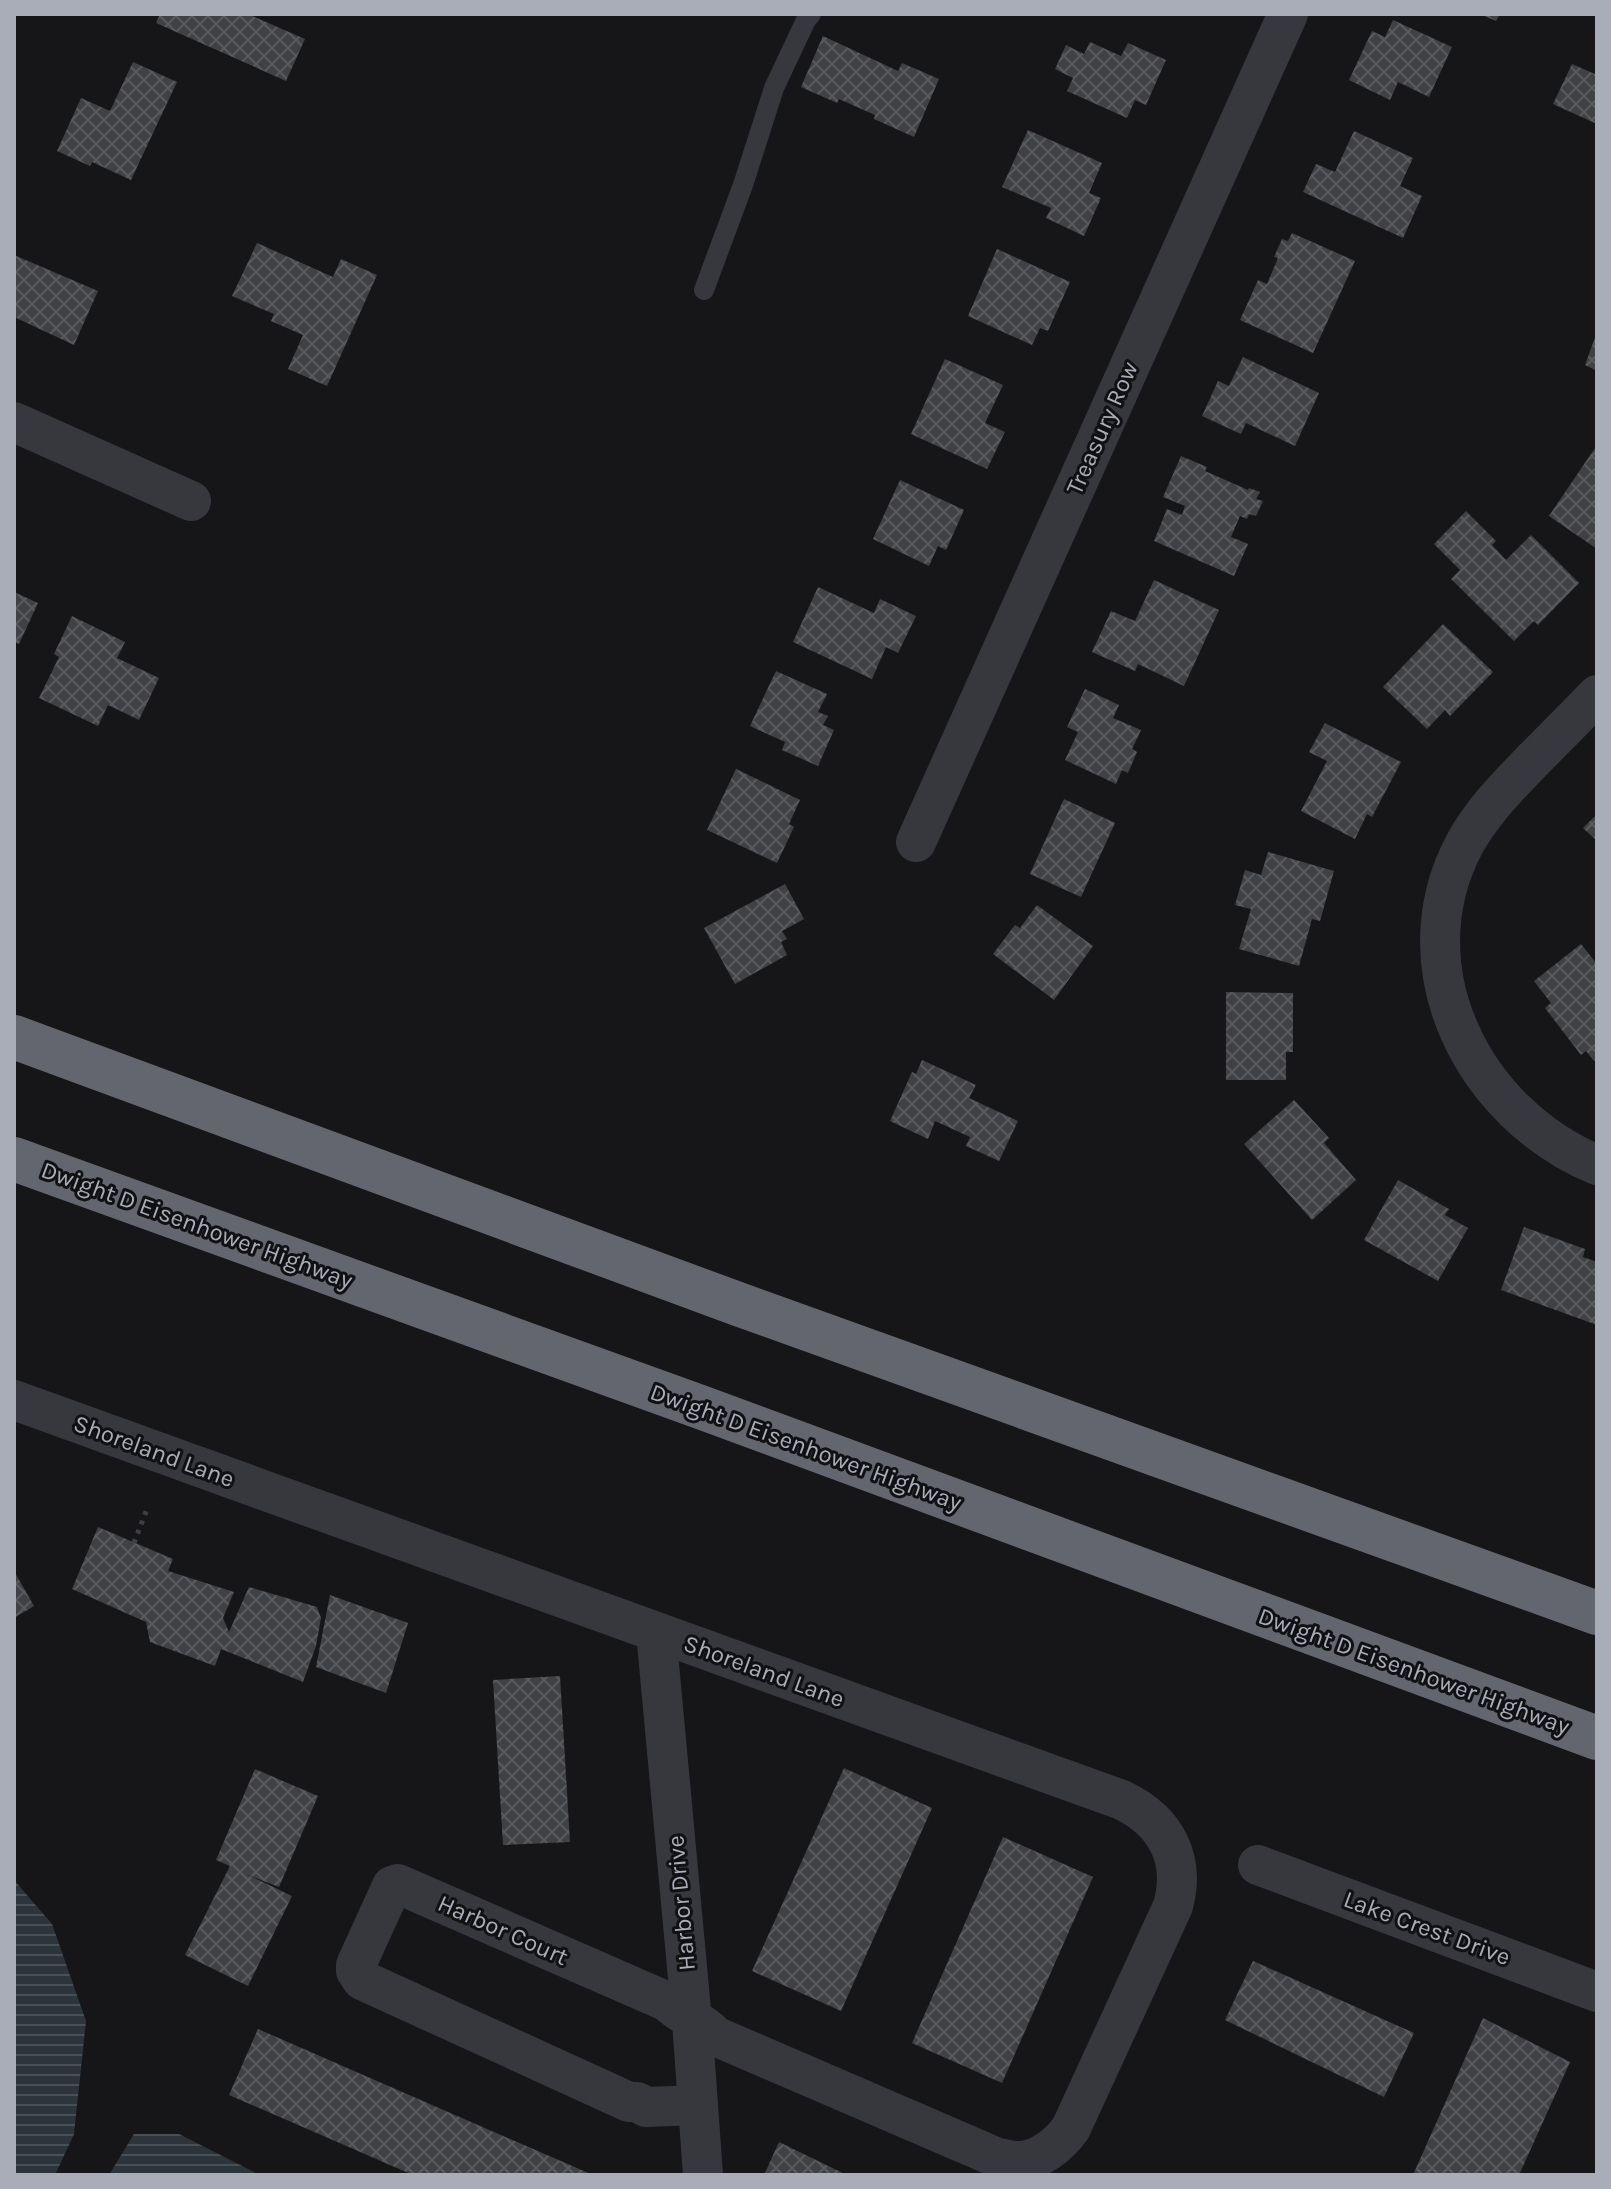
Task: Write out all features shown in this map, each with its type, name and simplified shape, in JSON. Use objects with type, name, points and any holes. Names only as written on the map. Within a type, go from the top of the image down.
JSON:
[{"type":"highway","points":[[14,1037],[738,1304],[1597,1613]]},
{"type":"highway","name":"Dwight D Eisenhower Highway","points":[[14,1159],[673,1397],[1597,1738]]},
{"type":"street","name":"Treasury Row","points":[[916,842],[1288,14]]},
{"type":"street","points":[[14,422],[191,501]]},
{"type":"street","points":[[1597,695],[1485,812],[1457,861],[1446,897],[1441,954],[1450,1010],[1474,1062],[1522,1117],[1552,1142],[1597,1165]]},
{"type":"street","name":"Shoreland Lane","points":[[14,1400],[1134,1806],[1155,1822],[1170,1843],[1177,1869],[1173,1906],[1071,2128],[1058,2143],[1039,2155]]},
{"type":"street","name":"Harbor Drive","points":[[656,1632],[703,2175]]},
{"type":"street","name":"Lake Crest Drive","points":[[1258,1865],[1597,1992]]},
{"type":"street","name":"Harbor Court","points":[[698,2105],[646,2107],[629,2102],[362,1980],[356,1965],[392,1886],[398,1884],[668,2002],[715,2036],[998,2158],[1018,2161],[1039,2155]]},
{"type":"lane","points":[[704,290],[743,185],[774,88],[811,14]]},
{"type":"path","points":[[134,1543],[147,1509]]},
{"type":"shaded area","points":[[14,1880],[52,1924],[86,2021],[74,2134],[55,2175],[14,2175]]},
{"type":"shaded area","points":[[134,2134],[179,2134],[260,2175],[109,2175]]},
{"type":"building","points":[[160,14],[248,14],[305,39],[286,81],[156,23]]},
{"type":"building","points":[[1480,14],[1500,14],[1496,21]]},
{"type":"building","points":[[1393,20],[1452,47],[1429,97],[1398,82],[1390,100],[1349,80],[1372,31],[1385,37]]},
{"type":"building","points":[[823,36],[898,71],[902,63],[939,79],[914,137],[839,99],[837,103],[801,87]]},
{"type":"building","points":[[1090,42],[1121,56],[1128,43],[1166,60],[1146,105],[1135,100],[1127,118],[1067,91],[1073,78],[1055,69],[1066,45],[1084,54]]},
{"type":"building","points":[[133,62],[177,82],[131,180],[92,162],[90,166],[57,151],[81,98],[110,111]]},
{"type":"building","points":[[1572,64],[1597,75],[1597,124],[1553,104]]},
{"type":"building","points":[[1028,130],[1102,163],[1089,193],[1101,198],[1084,236],[1046,218],[1051,208],[1002,187]]},
{"type":"building","points":[[1354,131],[1413,158],[1400,186],[1422,196],[1403,238],[1303,192],[1316,164],[1335,172]]},
{"type":"building","points":[[1292,233],[1355,261],[1313,353],[1240,320],[1258,280],[1267,284],[1282,239],[1288,241]]},
{"type":"building","points":[[257,243],[333,277],[341,259],[377,275],[327,386],[288,369],[303,335],[271,321],[274,314],[232,296]]},
{"type":"building","points":[[997,249],[1070,282],[1048,331],[1040,328],[1032,345],[968,316]]},
{"type":"building","points":[[14,255],[98,291],[74,345],[14,317]]},
{"type":"building","points":[[1597,332],[1597,371],[1585,365]]},
{"type":"building","points":[[1243,357],[1319,393],[1295,446],[1246,423],[1241,434],[1202,416],[1218,381],[1229,386]]},
{"type":"building","points":[[945,359],[1003,385],[985,423],[1005,432],[987,469],[911,434]]},
{"type":"building","points":[[1597,445],[1597,549],[1549,516]]},
{"type":"building","points":[[1181,456],[1207,467],[1205,471],[1248,490],[1260,492],[1256,499],[1263,501],[1256,516],[1249,514],[1247,519],[1240,516],[1231,537],[1248,544],[1234,576],[1154,541],[1167,509],[1182,515],[1185,506],[1163,497]]},
{"type":"building","points":[[900,480],[964,510],[946,550],[938,546],[929,566],[873,539]]},
{"type":"building","points":[[1466,511],[1496,541],[1492,545],[1506,560],[1531,535],[1579,583],[1538,625],[1534,621],[1514,641],[1451,579],[1460,570],[1434,544]]},
{"type":"building","points":[[1154,580],[1219,610],[1184,686],[1138,664],[1135,671],[1092,652],[1111,611],[1135,621]]},
{"type":"building","points":[[818,587],[874,613],[880,599],[916,616],[898,653],[886,647],[872,679],[793,642]]},
{"type":"building","points":[[14,592],[38,603],[19,644],[14,642]]},
{"type":"building","points":[[72,616],[125,642],[117,658],[159,678],[139,720],[108,705],[98,726],[39,698],[59,657],[54,654]]},
{"type":"building","points":[[1443,624],[1493,672],[1450,716],[1445,710],[1427,729],[1383,687]]},
{"type":"building","points":[[776,671],[827,694],[818,712],[828,716],[823,725],[834,730],[818,766],[782,750],[785,742],[750,726]]},
{"type":"building","points":[[1085,689],[1119,705],[1113,718],[1141,730],[1132,749],[1137,752],[1128,773],[1122,770],[1116,784],[1065,760],[1078,732],[1067,727]]},
{"type":"building","points":[[1325,723],[1401,762],[1372,817],[1367,814],[1355,839],[1301,811],[1327,761],[1309,752]]},
{"type":"building","points":[[736,769],[800,800],[789,824],[794,827],[777,863],[707,830]]},
{"type":"building","points":[[1064,799],[1115,823],[1081,897],[1030,874]]},
{"type":"building","points":[[1597,814],[1597,841],[1583,828]]},
{"type":"building","points":[[1268,852],[1334,871],[1320,921],[1312,919],[1299,966],[1239,949],[1251,909],[1235,905],[1245,870],[1261,875]]},
{"type":"building","points":[[785,884],[804,919],[782,931],[787,939],[781,942],[787,955],[735,984],[704,928]]},
{"type":"building","points":[[1037,905],[1093,946],[1054,1000],[993,954],[1015,925],[1020,928]]},
{"type":"building","points":[[1581,944],[1597,964],[1597,1059],[1594,1061],[1586,1051],[1581,1055],[1545,1008],[1551,1003],[1534,981]]},
{"type":"building","points":[[1226,992],[1293,993],[1293,1052],[1286,1052],[1286,1080],[1226,1080]]},
{"type":"building","points":[[922,1060],[976,1085],[969,1098],[1018,1121],[999,1161],[966,1146],[970,1137],[935,1121],[928,1139],[890,1121],[912,1072],[916,1074]]},
{"type":"building","points":[[1294,1100],[1329,1138],[1324,1143],[1356,1180],[1312,1220],[1244,1144]]},
{"type":"building","points":[[1398,1180],[1449,1209],[1445,1215],[1468,1228],[1438,1281],[1364,1240]]},
{"type":"building","points":[[1524,1227],[1585,1249],[1583,1257],[1597,1262],[1597,1325],[1501,1290]]},
{"type":"building","points":[[98,1527],[173,1559],[168,1571],[234,1592],[223,1618],[229,1632],[249,1587],[317,1607],[321,1618],[316,1646],[303,1682],[221,1649],[215,1666],[150,1642],[146,1622],[72,1589]]},
{"type":"building","points":[[14,1571],[34,1606],[14,1618]]},
{"type":"building","points":[[330,1595],[408,1623],[386,1693],[316,1667]]},
{"type":"building","points":[[560,1676],[570,1842],[503,1845],[493,1680]]},
{"type":"building","points":[[844,1768],[932,1808],[841,2011],[752,1971]]},
{"type":"building","points":[[255,1769],[318,1796],[279,1887],[246,1874],[292,1896],[248,1986],[185,1955],[230,1866],[216,1860]]},
{"type":"building","points":[[1003,1837],[1093,1877],[1002,2083],[912,2043]]},
{"type":"building","points":[[1253,1961],[1414,2033],[1384,2097],[1225,2020]]},
{"type":"building","points":[[1483,2018],[1570,2062],[1519,2175],[1413,2175]]},
{"type":"building","points":[[258,2029],[593,2175],[413,2175],[229,2095]]},
{"type":"building","points":[[779,2142],[816,2160],[847,2175],[764,2175]]}]
